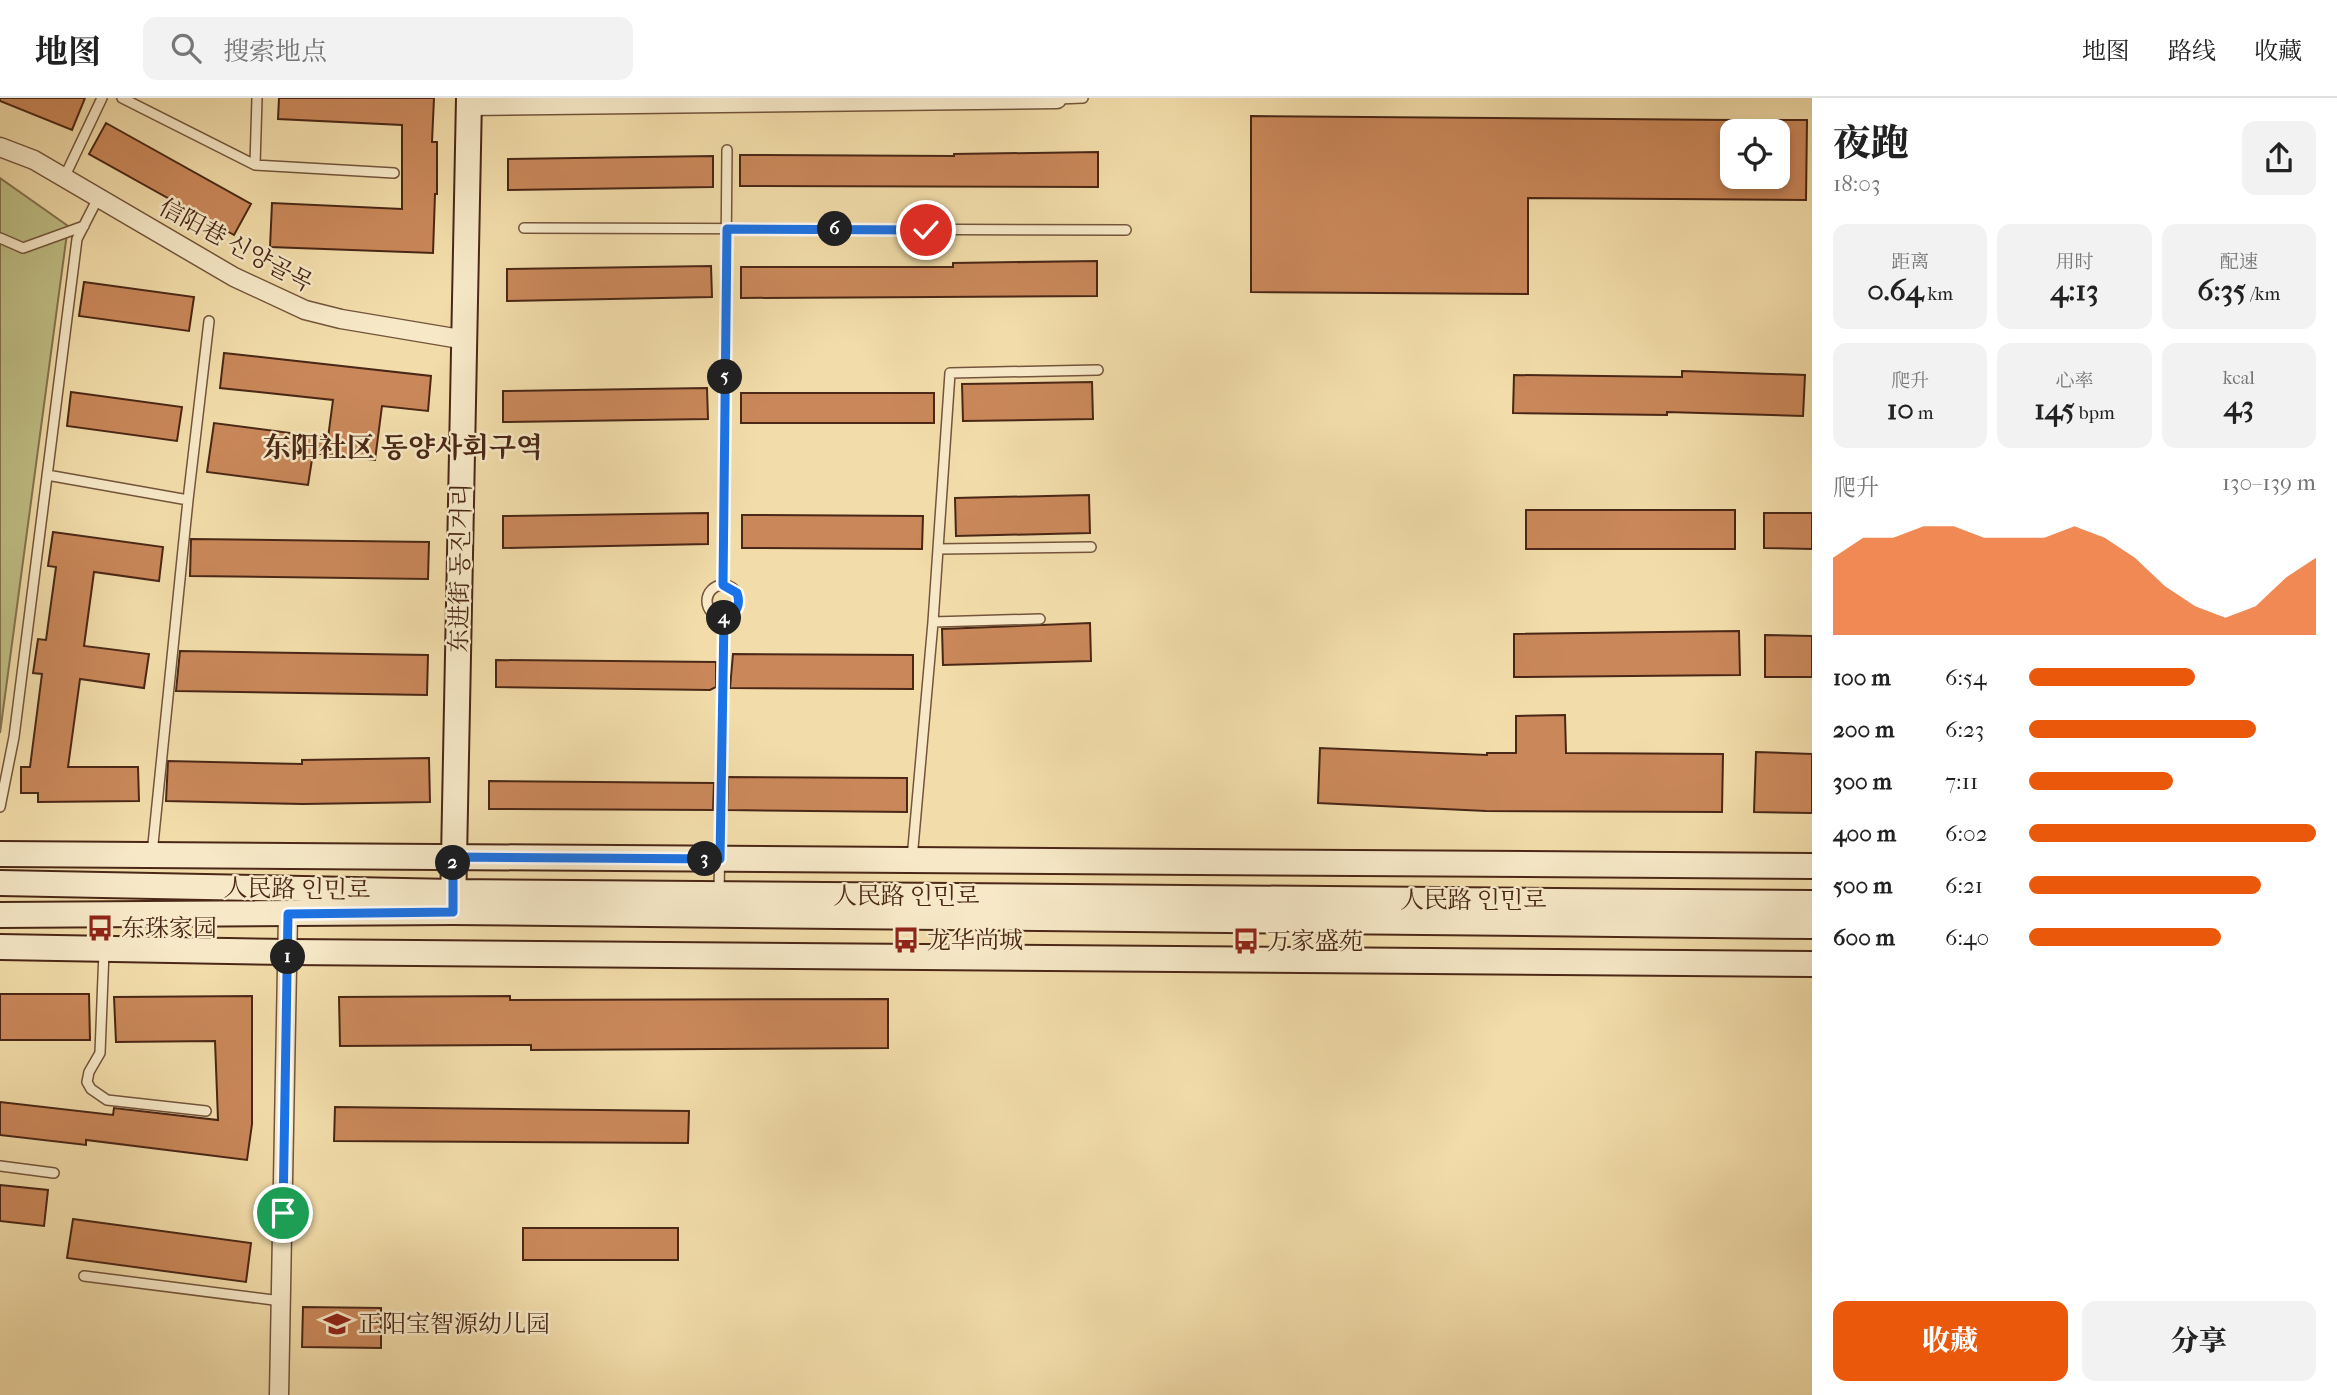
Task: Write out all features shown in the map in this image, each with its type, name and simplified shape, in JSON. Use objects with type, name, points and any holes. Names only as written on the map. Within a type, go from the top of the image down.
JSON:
[{"type":"street","points":[[469,102],[1057,99]]},
{"type":"street","name":"东进街 동진거리","points":[[453,902],[469,102]]},
{"type":"street","name":"信阳巷 신양골목","points":[[0,146],[34,160],[234,277],[305,310],[341,319],[466,340]]},
{"type":"street","points":[[0,855],[1812,866]]},
{"type":"street","points":[[92,855],[92,886]]},
{"type":"street","name":"人民路 인민로","points":[[0,883],[453,902],[1812,926]]},
{"type":"street","name":"人民路 인민로","points":[[0,915],[288,914],[453,902],[719,894],[1812,903]]},
{"type":"street","points":[[279,1395],[288,914]]},
{"type":"street","points":[[0,947],[288,952],[1812,964]]},
{"type":"lane","points":[[64,178],[102,98]]},
{"type":"lane","points":[[122,98],[255,165],[394,173]]},
{"type":"lane","points":[[255,165],[257,98]]},
{"type":"lane","points":[[1057,99],[1083,98]]},
{"type":"lane","points":[[723,585],[727,150]]},
{"type":"lane","points":[[0,807],[14,737],[77,239],[98,198]]},
{"type":"lane","points":[[0,238],[23,248],[84,226]]},
{"type":"lane","points":[[524,228],[1126,230]]},
{"type":"lane","points":[[152,855],[209,321]]},
{"type":"lane","points":[[912,860],[933,622],[950,373],[1098,370]]},
{"type":"lane","points":[[47,475],[188,500]]},
{"type":"lane","points":[[938,549],[1091,547]]},
{"type":"lane","points":[[723,585],[737,593],[739,604],[734,613],[724,618],[714,615],[706,601],[713,588],[723,585]]},
{"type":"lane","points":[[719,894],[724,618]]},
{"type":"lane","points":[[933,622],[1040,619]]},
{"type":"lane","points":[[104,949],[100,1053],[89,1072],[87,1082],[90,1089],[107,1100],[206,1111]]},
{"type":"lane","points":[[0,1166],[54,1173]]},
{"type":"lane","points":[[84,1276],[281,1301]]},
{"type":"green space","points":[[0,178],[68,226],[0,733]]},
{"type":"building","points":[[0,98],[85,98],[72,130],[0,101]]},
{"type":"building","points":[[279,98],[434,98],[432,142],[437,142],[437,194],[433,253],[270,247],[272,203],[402,209],[402,125],[278,119]]},
{"type":"building","points":[[1251,116],[1720,120],[1720,189],[1790,189],[1790,120],[1807,120],[1806,200],[1528,198],[1528,294],[1251,292]]},
{"type":"building","points":[[106,123],[251,204],[234,235],[89,154]]},
{"type":"building","points":[[1098,152],[1098,187],[740,186],[740,155],[954,156]]},
{"type":"building","points":[[713,156],[713,187],[508,190],[508,159]]},
{"type":"building","points":[[1097,261],[1097,296],[741,298],[741,267],[953,267],[953,263]]},
{"type":"building","points":[[711,266],[712,297],[507,301],[507,269]]},
{"type":"building","points":[[84,282],[194,297],[189,331],[79,316]]},
{"type":"building","points":[[224,353],[431,376],[428,411],[382,406],[375,460],[313,453],[308,485],[207,472],[214,423],[328,438],[333,400],[220,388]]},
{"type":"building","points":[[1682,371],[1805,375],[1803,416],[1667,412],[1667,415],[1513,413],[1514,375],[1682,377]]},
{"type":"building","points":[[1092,382],[1093,419],[963,421],[962,384]]},
{"type":"building","points":[[707,388],[708,419],[503,422],[503,391]]},
{"type":"building","points":[[71,392],[182,407],[177,441],[67,426]]},
{"type":"building","points":[[741,393],[934,393],[934,423],[741,423]]},
{"type":"building","points":[[1089,495],[1090,533],[956,536],[955,498]]},
{"type":"building","points":[[1526,510],[1735,510],[1735,549],[1526,549]]},
{"type":"building","points":[[708,513],[708,544],[503,548],[503,516]]},
{"type":"building","points":[[1764,513],[1812,513],[1812,549],[1764,548]]},
{"type":"building","points":[[742,515],[923,516],[922,549],[742,548]]},
{"type":"building","points":[[53,532],[163,547],[159,581],[94,572],[84,646],[149,654],[144,688],[80,679],[68,767],[138,767],[139,801],[38,802],[38,793],[21,793],[21,767],[30,767],[42,674],[33,673],[38,639],[46,640],[56,567],[48,566]]},
{"type":"building","points":[[191,539],[429,542],[428,579],[190,576]]},
{"type":"building","points":[[1090,623],[1091,661],[943,665],[942,629]]},
{"type":"building","points":[[1739,631],[1740,675],[1514,677],[1514,634]]},
{"type":"building","points":[[1765,635],[1812,636],[1812,677],[1765,677]]},
{"type":"building","points":[[180,651],[428,655],[427,695],[176,691]]},
{"type":"building","points":[[733,654],[913,655],[913,689],[730,688]]},
{"type":"building","points":[[496,660],[716,662],[716,687],[710,690],[496,687]]},
{"type":"building","points":[[1565,715],[1566,753],[1723,754],[1722,812],[1486,811],[1318,803],[1320,748],[1487,755],[1516,753],[1516,716]]},
{"type":"building","points":[[1756,752],[1812,754],[1812,813],[1754,812]]},
{"type":"building","points":[[429,758],[430,802],[303,804],[166,801],[168,761],[302,764],[302,760]]},
{"type":"building","points":[[728,777],[907,778],[907,812],[727,810]]},
{"type":"building","points":[[489,781],[714,783],[713,810],[489,809]]},
{"type":"building","points":[[0,994],[89,994],[90,1040],[0,1040]]},
{"type":"building","points":[[252,996],[252,1124],[247,1160],[86,1140],[86,1145],[0,1135],[0,1102],[113,1115],[114,1108],[218,1120],[215,1041],[116,1042],[114,997]]},
{"type":"building","points":[[510,996],[510,1000],[888,999],[888,1048],[531,1050],[531,1045],[340,1046],[339,997]]},
{"type":"building","points":[[335,1107],[689,1111],[688,1143],[334,1141]]},
{"type":"building","points":[[0,1185],[48,1190],[44,1226],[0,1221]]},
{"type":"building","points":[[73,1219],[251,1243],[246,1282],[67,1258]]},
{"type":"building","points":[[523,1228],[678,1228],[678,1260],[523,1260]]},
{"type":"building","points":[[303,1307],[381,1308],[381,1348],[302,1347]]},
{"type":"place","name":"东珠家园","points":[[100,928]]},
{"type":"place","name":"龙华尚城","points":[[906,940]]},
{"type":"place","name":"万家盛苑","points":[[1246,941]]},
{"type":"place","name":"正阳宝智源幼儿园","points":[[337,1324]]},
{"type":"district","name":"东阳社区 동양사회구역","points":[[403,447]]},
{"type":"route","points":[[283,1213],[288,914],[453,912],[453,857],[720,859],[724,618],[734,613],[739,604],[734,589],[723,585],[727,229],[926,230]]}]
